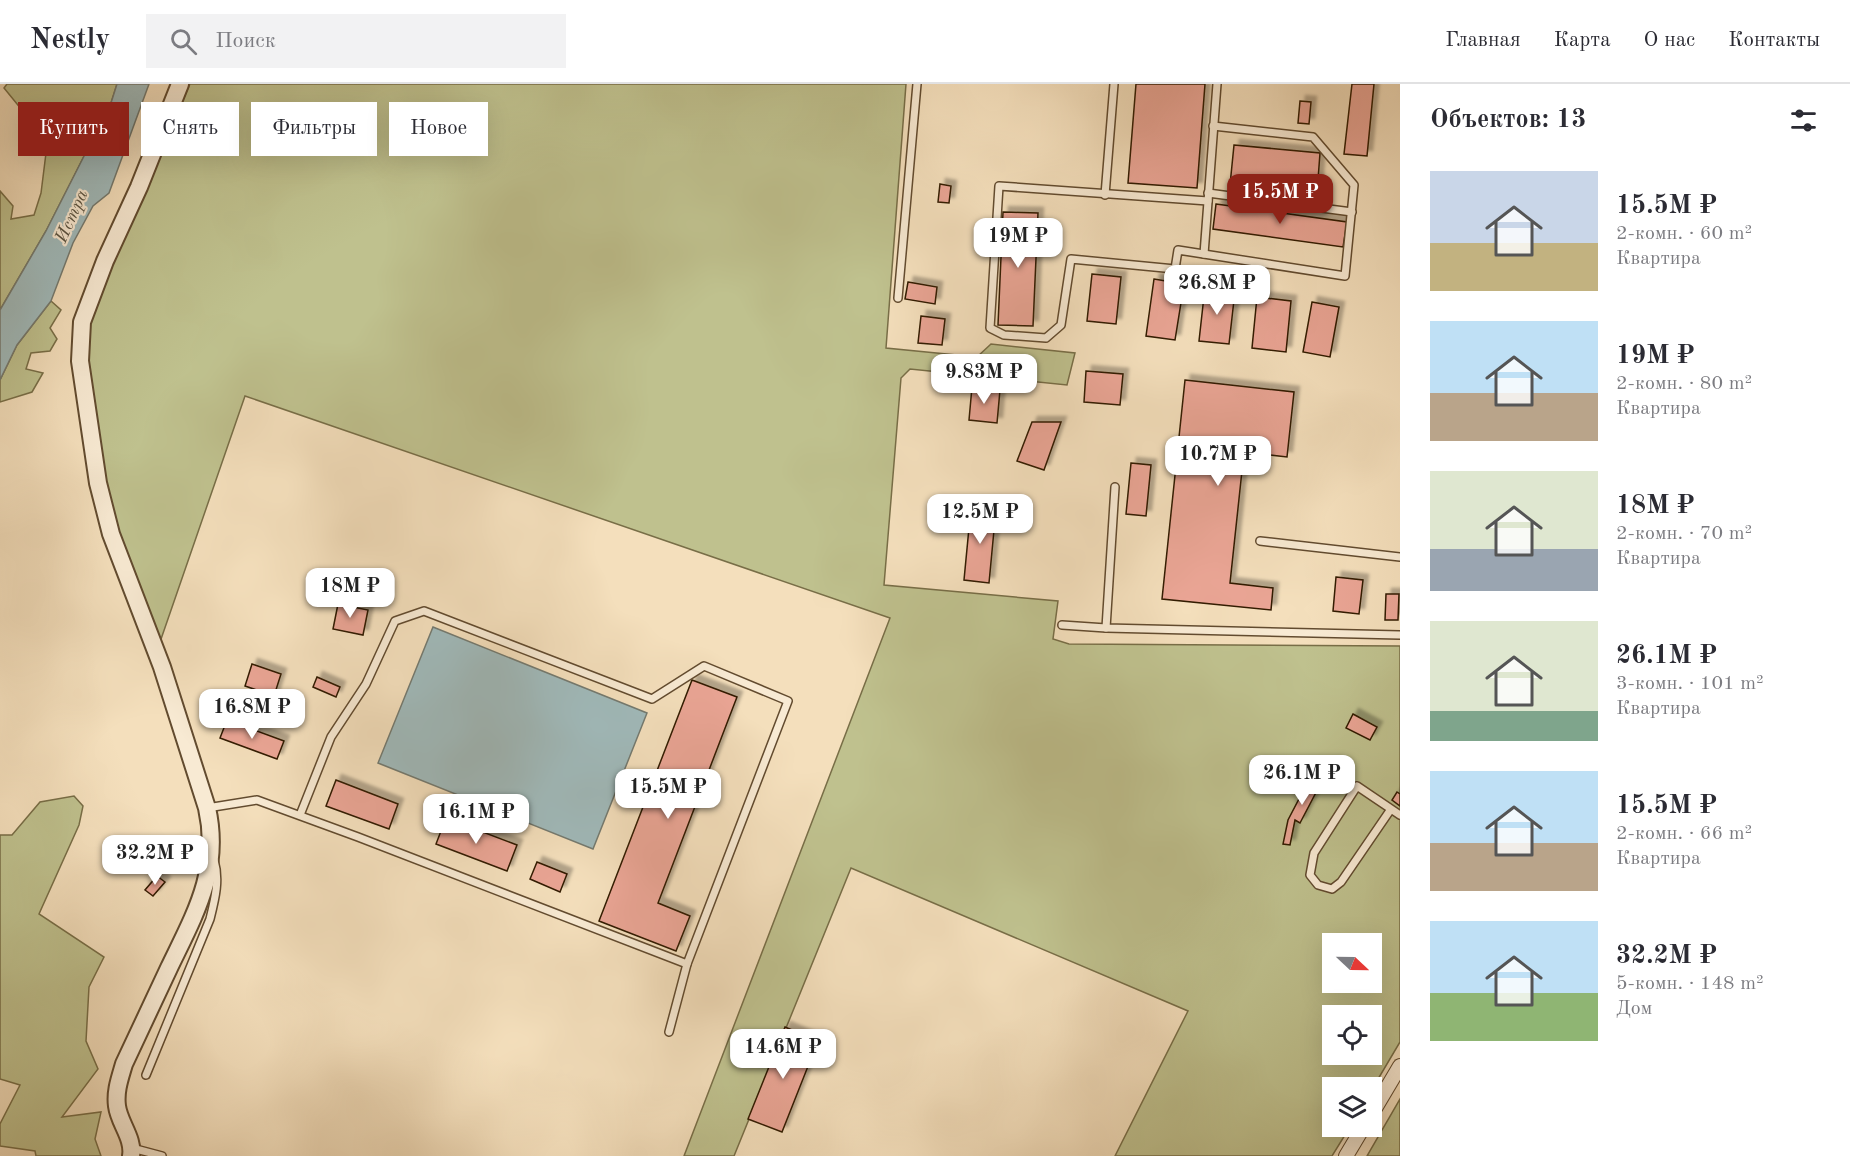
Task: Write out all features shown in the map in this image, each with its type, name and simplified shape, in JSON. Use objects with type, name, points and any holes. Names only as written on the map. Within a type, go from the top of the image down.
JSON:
[{"type":"street","points":[[132,1152],[117,1108],[117,1088],[124,1064],[200,905],[212,852],[212,828],[162,667],[111,534],[98,483],[80,361],[82,322],[105,261],[139,188],[180,84]]},
{"type":"street","points":[[1382,1096],[1400,1066]]},
{"type":"street","points":[[1346,1156],[1357,1137]]},
{"type":"lane","points":[[898,298],[918,84]]},
{"type":"lane","points":[[1105,195],[1114,84]]},
{"type":"lane","points":[[1204,254],[1216,84]]},
{"type":"lane","points":[[1213,126],[1313,137],[1354,186],[1352,212],[1345,276],[1178,250],[1175,269],[1071,259],[1061,326],[1047,338],[1004,334],[990,328],[999,186],[1105,195],[1208,197],[1352,212]]},
{"type":"lane","points":[[1106,628],[1115,487]]},
{"type":"lane","points":[[1260,541],[1400,557]]},
{"type":"lane","points":[[300,815],[330,737],[366,684],[395,621],[424,611],[652,699],[704,666],[788,701],[687,964],[669,1032]]},
{"type":"lane","points":[[1062,625],[1400,635]]},
{"type":"lane","points":[[1391,809],[1341,882],[1332,889],[1318,885],[1310,875],[1314,853],[1357,786],[1400,815]]},
{"type":"lane","points":[[207,808],[257,800],[687,964]]},
{"type":"lane","points":[[146,1075],[210,919],[216,893],[217,871],[212,852]]},
{"type":"lane","points":[[132,1152],[162,1156]]},
{"type":"green space","points":[[7,84],[117,84],[111,102],[18,102],[18,105],[4,88]]},
{"type":"green space","points":[[190,84],[906,84],[886,348],[977,357],[991,344],[1075,353],[1067,385],[910,369],[901,378],[884,585],[1058,601],[1053,639],[1069,644],[1400,646],[1400,1042],[1379,1077],[1322,1077],[1322,1137],[1344,1137],[1332,1156],[1115,1156],[1188,1011],[851,868],[734,1156],[684,1156],[890,618],[245,396],[160,642],[111,514],[85,383],[91,318],[159,156],[239,156],[239,102],[182,102]]},
{"type":"green space","points":[[46,156],[84,156],[46,231],[0,310],[0,191],[13,206],[11,219],[34,215],[41,193]]},
{"type":"green space","points":[[51,301],[61,310],[50,328],[57,339],[50,351],[31,353],[26,369],[43,373],[32,392],[0,402],[0,380],[17,345]]},
{"type":"green space","points":[[74,796],[83,806],[79,825],[39,914],[104,957],[89,987],[86,1041],[98,1069],[62,1117],[101,1112],[95,1139],[101,1156],[36,1156],[35,1151],[0,1146],[0,1124],[20,1085],[0,1079],[0,835],[12,835],[40,802]]},
{"type":"green space","points":[[1400,1099],[1400,1156],[1367,1156],[1378,1137],[1382,1137],[1382,1130]]},
{"type":"water","points":[[117,84],[149,84],[129,138],[129,102],[111,102]]},
{"type":"water","name":"Истра","points":[[84,156],[123,156],[109,193],[93,206],[73,243],[51,301],[17,345],[0,380],[0,310],[46,231]]},
{"type":"water","points":[[433,627],[647,713],[593,849],[378,763]]},
{"type":"building","points":[[1136,84],[1205,84],[1197,188],[1128,183]]},
{"type":"building","points":[[1352,84],[1374,84],[1367,156],[1344,154]]},
{"type":"building","points":[[1300,101],[1311,102],[1309,124],[1298,123]]},
{"type":"building","points":[[1234,145],[1320,153],[1317,193],[1230,185]]},
{"type":"building","points":[[940,184],[951,186],[949,203],[938,202]]},
{"type":"building","points":[[1216,204],[1347,222],[1343,247],[1213,229]]},
{"type":"building","points":[[1003,212],[1038,213],[1033,326],[998,325]]},
{"type":"building","points":[[1092,274],[1121,277],[1116,324],[1087,321]]},
{"type":"building","points":[[1154,279],[1184,284],[1175,340],[1146,336]]},
{"type":"building","points":[[908,282],[937,287],[935,304],[905,299]]},
{"type":"building","points":[[1205,287],[1235,291],[1229,344],[1199,341]]},
{"type":"building","points":[[1257,297],[1291,301],[1286,352],[1252,348]]},
{"type":"building","points":[[1312,302],[1339,307],[1330,357],[1303,352]]},
{"type":"building","points":[[921,316],[945,319],[942,345],[918,343]]},
{"type":"building","points":[[1086,371],[1123,374],[1120,405],[1084,402]]},
{"type":"building","points":[[1185,380],[1294,392],[1287,457],[1244,452],[1230,583],[1273,588],[1271,610],[1162,599]]},
{"type":"building","points":[[972,387],[1000,390],[997,423],[969,420]]},
{"type":"building","points":[[1032,422],[1061,422],[1044,470],[1017,461]]},
{"type":"building","points":[[1131,463],[1151,465],[1146,516],[1126,514]]},
{"type":"building","points":[[971,507],[996,509],[989,583],[964,580]]},
{"type":"building","points":[[1336,577],[1363,580],[1359,614],[1333,611]]},
{"type":"building","points":[[1386,594],[1399,594],[1398,620],[1385,620]]},
{"type":"building","points":[[338,604],[368,610],[363,635],[333,629]]},
{"type":"building","points":[[252,664],[281,674],[274,696],[245,686]]},
{"type":"building","points":[[317,677],[340,687],[336,697],[313,687]]},
{"type":"building","points":[[692,680],[737,697],[658,903],[690,916],[676,951],[599,921]]},
{"type":"building","points":[[1353,714],[1377,727],[1370,740],[1346,728]]},
{"type":"building","points":[[227,720],[284,741],[277,759],[220,738]]},
{"type":"building","points":[[1312,774],[1323,779],[1300,823],[1295,820],[1290,845],[1283,844],[1288,820]]},
{"type":"building","points":[[336,780],[398,804],[389,829],[326,806]]},
{"type":"building","points":[[1397,792],[1400,794],[1400,806],[1392,800]]},
{"type":"building","points":[[446,818],[517,845],[507,871],[436,844]]},
{"type":"building","points":[[537,862],[567,874],[560,892],[530,879]]},
{"type":"building","points":[[157,876],[165,882],[153,896],[145,890]]},
{"type":"building","points":[[785,1027],[818,1041],[782,1132],[748,1119]]}]
